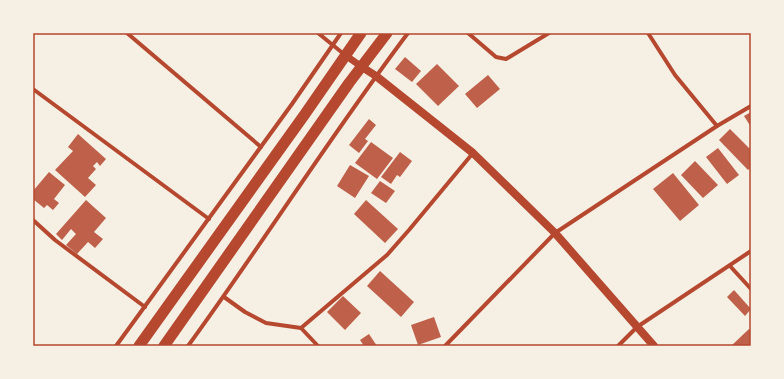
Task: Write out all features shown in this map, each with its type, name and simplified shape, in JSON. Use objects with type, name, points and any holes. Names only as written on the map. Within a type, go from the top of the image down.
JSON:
[{"type":"highway","points":[[139,346],[361,33]]},
{"type":"highway","points":[[164,346],[387,33]]},
{"type":"main road","points":[[362,67],[376,76],[473,153],[555,233],[654,346]]},
{"type":"street","points":[[127,33],[261,147]]},
{"type":"street","points":[[318,33],[362,67]]},
{"type":"street","points":[[116,346],[261,147],[341,33]]},
{"type":"street","points":[[188,346],[224,297],[334,135],[408,33]]},
{"type":"street","points":[[468,33],[496,57],[506,59],[550,33]]},
{"type":"street","points":[[648,33],[674,75],[717,126]]},
{"type":"street","points":[[33,89],[209,219]]},
{"type":"street","points":[[445,346],[555,233],[717,126],[751,106]]},
{"type":"street","points":[[301,328],[386,255],[409,230],[473,153]]},
{"type":"street","points":[[33,220],[55,240],[144,307]]},
{"type":"street","points":[[618,346],[637,327],[751,251]]},
{"type":"street","points":[[730,266],[751,289]]},
{"type":"street","points":[[224,297],[245,312],[266,323],[301,328],[318,346]]},
{"type":"building","points":[[405,57],[421,71],[412,82],[395,69]]},
{"type":"building","points":[[437,64],[459,86],[438,106],[416,84]]},
{"type":"building","points":[[488,75],[500,89],[477,108],[465,94]]},
{"type":"building","points":[[751,112],[751,127],[744,116]]},
{"type":"building","points":[[369,119],[376,125],[365,139],[368,141],[359,153],[349,145]]},
{"type":"building","points":[[730,129],[751,150],[751,168],[748,170],[719,140]]},
{"type":"building","points":[[78,134],[106,159],[100,166],[97,162],[93,166],[96,169],[88,178],[96,185],[85,197],[55,170],[73,151],[68,147]]},
{"type":"building","points":[[371,142],[393,158],[377,179],[355,163]]},
{"type":"building","points":[[718,148],[739,175],[727,184],[706,157]]},
{"type":"building","points":[[400,152],[412,161],[400,177],[397,175],[391,184],[381,177]]},
{"type":"building","points":[[695,161],[718,185],[703,198],[681,175]]},
{"type":"building","points":[[350,165],[369,176],[355,198],[337,186]]},
{"type":"building","points":[[49,172],[65,185],[54,199],[59,203],[53,210],[47,205],[44,208],[33,199],[33,191]]},
{"type":"building","points":[[673,173],[699,205],[680,221],[653,189]]},
{"type":"building","points":[[380,181],[395,191],[386,203],[371,193]]},
{"type":"building","points":[[86,200],[106,218],[94,232],[103,239],[95,248],[88,242],[77,254],[66,245],[76,234],[71,229],[62,240],[56,234]]},
{"type":"building","points":[[366,200],[398,229],[385,243],[354,214]]},
{"type":"building","points":[[380,271],[414,302],[401,317],[367,286]]},
{"type":"building","points":[[734,290],[751,309],[745,316],[727,297]]},
{"type":"building","points":[[343,296],[361,313],[345,330],[327,312]]},
{"type":"building","points":[[434,317],[441,337],[418,345],[411,325]]},
{"type":"building","points":[[749,329],[751,331],[751,346],[731,346]]},
{"type":"building","points":[[369,334],[377,346],[364,346],[360,340]]}]
